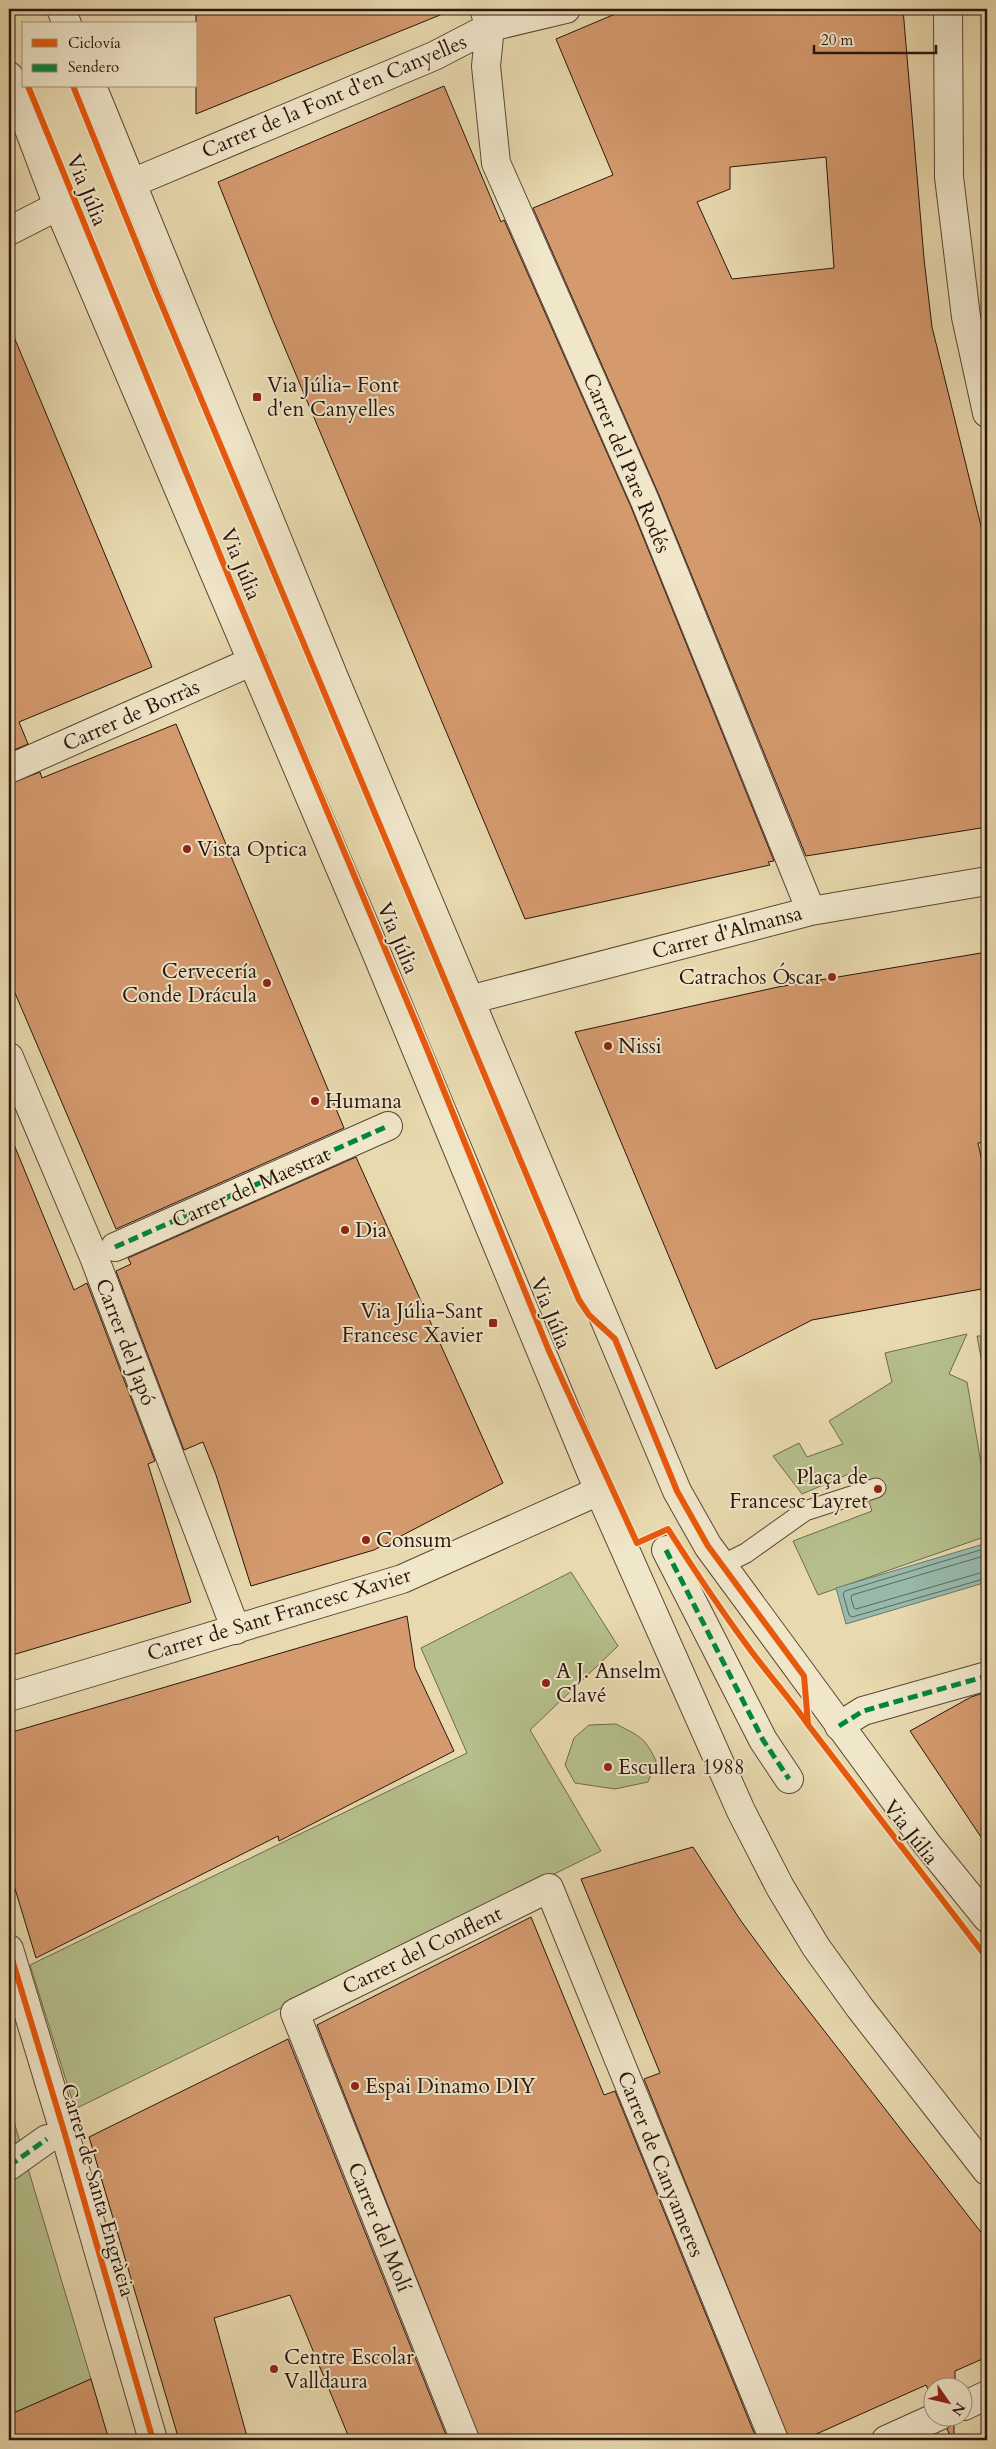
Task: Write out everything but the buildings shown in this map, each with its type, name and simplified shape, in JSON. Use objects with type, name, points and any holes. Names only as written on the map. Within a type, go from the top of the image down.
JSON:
[{"type":"street","points":[[61,9],[66,22]]},
{"type":"street","name":"Carrer de la Font d'en Canyelles","points":[[132,183],[434,56],[487,18],[566,9]]},
{"type":"street","points":[[948,9],[948,177],[966,317],[987,413]]},
{"type":"street","name":"Carrer del Pare Rodés","points":[[487,18],[486,66],[496,163],[645,502],[811,911]]},
{"type":"street","name":"Via Júlia","points":[[9,76],[58,206],[253,661],[599,1491],[742,1811],[780,1887],[816,1947],[855,2001],[987,2171]]},
{"type":"street","name":"Via Júlia","points":[[93,88],[339,689],[677,1490],[708,1546],[927,1844],[987,1918]]},
{"type":"street","points":[[9,231],[58,206]]},
{"type":"street","name":"Carrer de Borràs","points":[[9,769],[253,661]]},
{"type":"street","name":"Carrer d'Almansa","points":[[469,1000],[811,911],[987,881]]},
{"type":"street","name":"Carrer del Japó","points":[[9,1057],[97,1266],[236,1630]]},
{"type":"street","name":"Carrer del Maestrat","points":[[115,1247],[388,1126]]},
{"type":"street","name":"Carrer de Sant Francesc Xavier","points":[[9,1697],[402,1579],[599,1491]]},
{"type":"street","points":[[666,1550],[763,1740],[789,1779]]},
{"type":"street","points":[[839,1726],[864,1711],[987,1676]]},
{"type":"street","name":"Carrer del Conflent","points":[[295,2013],[549,1888]]},
{"type":"street","name":"Carrer de Canyameres","points":[[549,1888],[774,2440]]},
{"type":"street","name":"Carrer de Santa Engràcia","points":[[9,1949],[64,2131],[153,2440]]},
{"type":"street","name":"Carrer del Molí","points":[[295,2013],[465,2440]]},
{"type":"street","points":[[9,2166],[47,2139]]},
{"type":"street","points":[[974,2401],[987,2395]]},
{"type":"street","points":[[886,2440],[924,2423]]},
{"type":"lane","points":[[722,1565],[746,1553],[805,1511],[876,1488]]},
{"type":"green space","points":[[967,1334],[949,1374],[967,1382],[987,1498],[987,1536],[818,1595],[793,1541],[872,1511],[858,1470],[802,1494],[773,1456],[799,1443],[807,1457],[843,1444],[829,1421],[892,1382],[885,1353]]},
{"type":"green space","points":[[977,1336],[987,1336],[987,1390]]},
{"type":"green space","points":[[571,1572],[618,1646],[530,1730],[601,1851],[75,2109],[30,1965],[467,1753],[421,1648]]},
{"type":"green space","points":[[616,1724],[645,1742],[652,1753],[656,1761],[648,1782],[615,1789],[575,1783],[565,1765],[574,1738],[589,1725]]},
{"type":"green space","points":[[9,2105],[91,2379],[9,2415]]},
{"type":"water","points":[[987,1543],[987,1582],[846,1624],[836,1588]]},
{"type":"marked path","points":[[115,1247],[388,1126]]},
{"type":"marked path","points":[[666,1550],[763,1740],[789,1779]]},
{"type":"marked path","points":[[839,1726],[863,1711],[987,1676]]},
{"type":"marked path","points":[[9,2166],[47,2139]]},
{"type":"cycle path","points":[[29,88],[233,587],[427,1049],[549,1351],[637,1543],[668,1529],[754,1654],[987,1958]]},
{"type":"cycle path","points":[[74,88],[155,289],[579,1300],[589,1315],[615,1339],[677,1491],[708,1546],[804,1676],[808,1724]]},
{"type":"cycle path","points":[[9,1949],[64,2131],[153,2440]]},
{"type":"place","name":"Via Júlia- Font d'en Canyelles","points":[[257,397]]},
{"type":"place","name":"Vista Optica","points":[[187,849]]},
{"type":"place","name":"Catrachos Óscar","points":[[832,977]]},
{"type":"place","name":"Cervecería Conde Drácula","points":[[267,983]]},
{"type":"place","name":"Nissi","points":[[608,1046]]},
{"type":"place","name":"Humana","points":[[315,1101]]},
{"type":"place","name":"Dia","points":[[345,1230]]},
{"type":"place","name":"Via Júlia-Sant Francesc Xavier","points":[[493,1323]]},
{"type":"place","name":"Plaça de Francesc Layret","points":[[878,1489]]},
{"type":"place","name":"Consum","points":[[366,1540]]},
{"type":"place","name":"A J. Anselm Clavé","points":[[546,1683]]},
{"type":"place","name":"Escullera 1988","points":[[608,1767]]},
{"type":"place","name":"Espai Dinamo DIY","points":[[355,2086]]},
{"type":"place","name":"Centre Escolar Valldaura","points":[[274,2369]]}]
